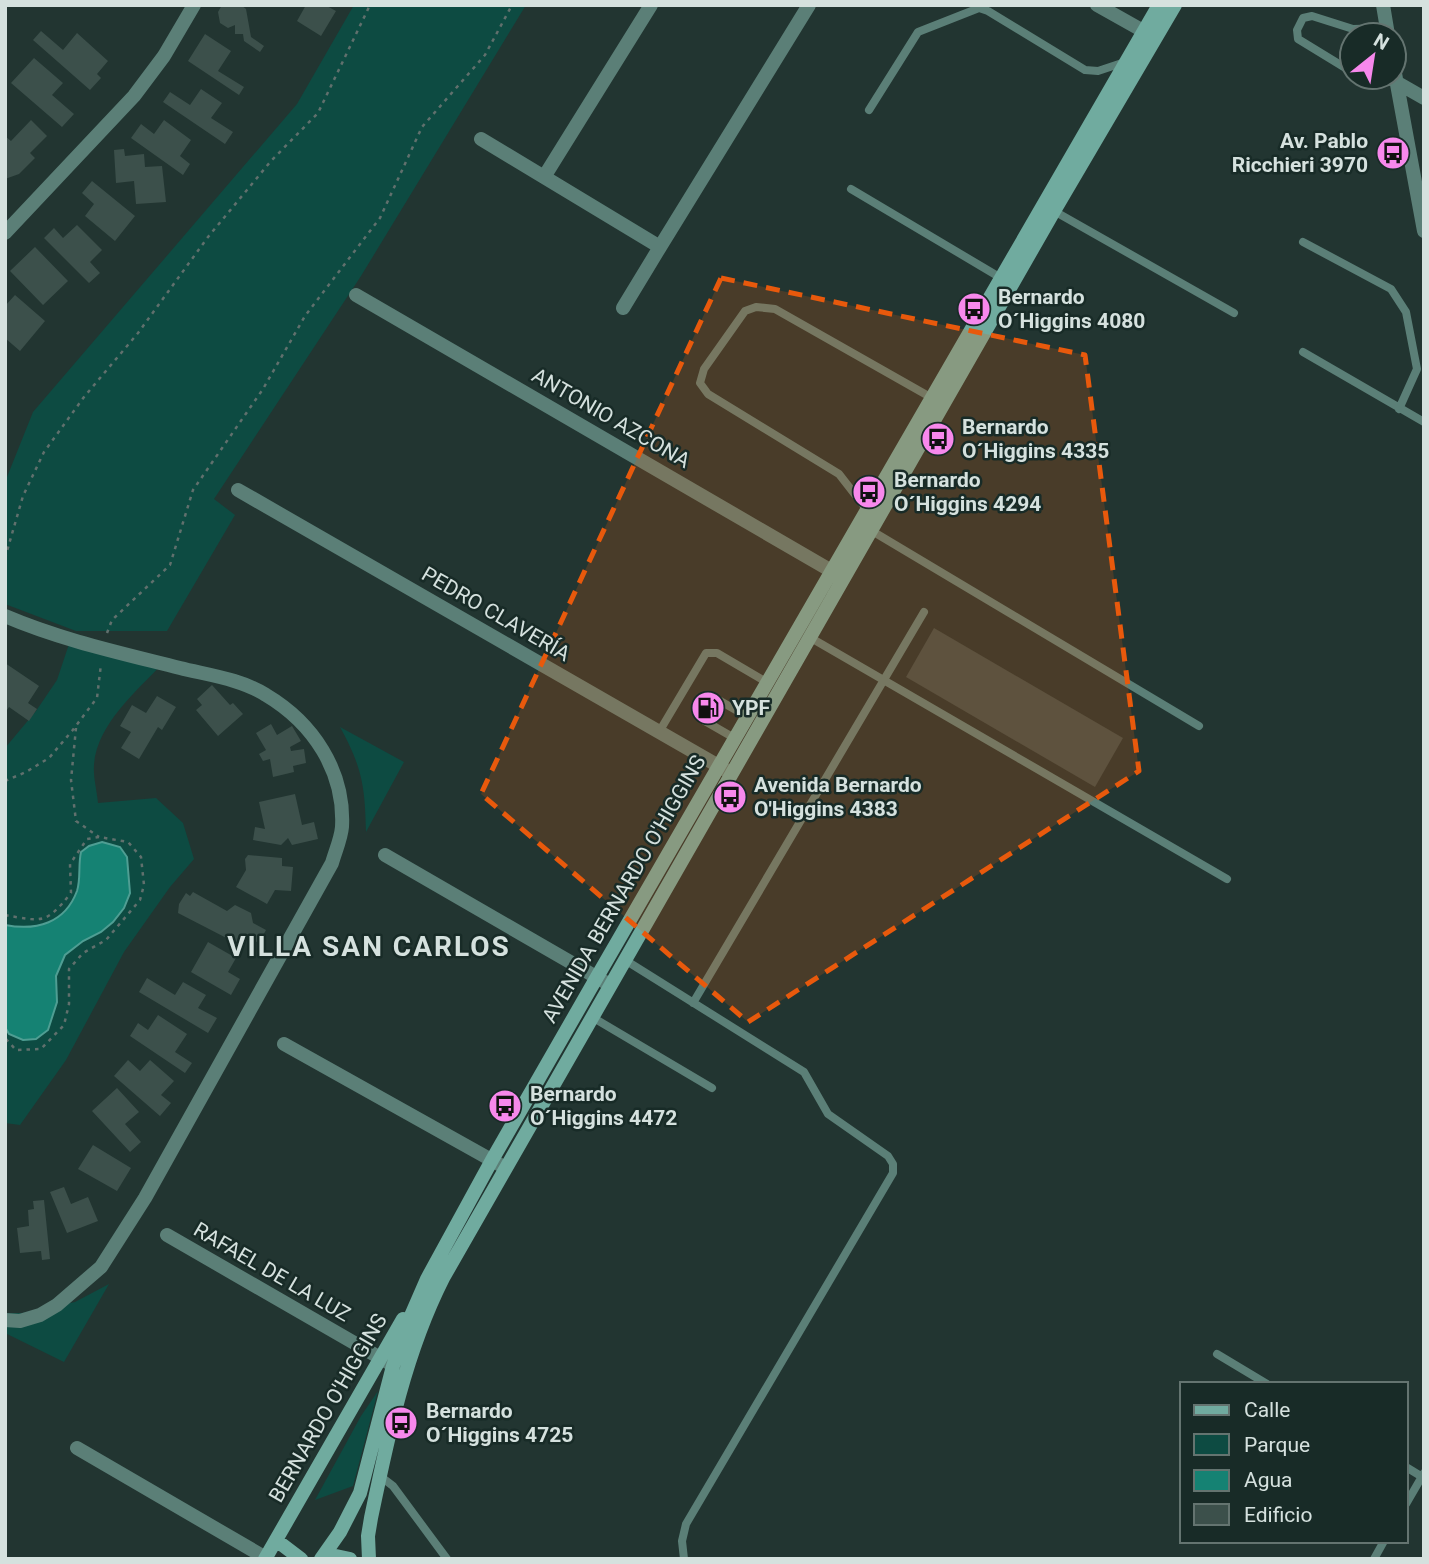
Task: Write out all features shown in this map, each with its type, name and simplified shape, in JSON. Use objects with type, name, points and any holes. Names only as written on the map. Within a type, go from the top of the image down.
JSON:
[{"type":"main road","name":"AVENIDA BERNARDO O'HIGGINS","points":[[369,1559],[373,1474],[393,1366],[427,1279],[592,1017],[733,775],[804,634],[1149,35],[1159,5]]},
{"type":"main road","name":"AVENIDA BERNARDO O'HIGGINS","points":[[865,528],[867,510],[932,398],[950,379],[1001,278],[1049,208],[1126,61],[1175,5]]},
{"type":"main road","name":"AVENIDA BERNARDO O'HIGGINS","points":[[321,1559],[373,1474],[427,1312],[498,1163],[597,977],[768,683],[804,634]]},
{"type":"main road","name":"BERNARDO O'HIGGINS","points":[[265,1558],[427,1279]]},
{"type":"main road","points":[[276,1540],[301,1559]]},
{"type":"main road","points":[[321,1559],[336,1556],[350,1559]]},
{"type":"street","points":[[5,233],[134,96],[164,56],[194,5]]},
{"type":"street","points":[[544,177],[651,5]]},
{"type":"street","points":[[623,308],[809,5]]},
{"type":"street","points":[[1097,5],[1149,35]]},
{"type":"street","points":[[1408,85],[1424,98]]},
{"type":"street","points":[[1398,91],[1424,231]]},
{"type":"street","points":[[481,139],[660,247]]},
{"type":"street","name":"ANTONIO AZCONA","points":[[356,295],[838,575]]},
{"type":"street","name":"PEDRO CLAVERÍA","points":[[238,490],[733,775]]},
{"type":"street","points":[[5,616],[102,648],[239,682],[266,694],[288,710],[320,742],[332,767],[339,791],[342,828],[332,863],[145,1198],[101,1266],[57,1305],[40,1315],[20,1321],[5,1320]]},
{"type":"street","points":[[385,855],[610,985]]},
{"type":"street","points":[[284,1044],[498,1163]]},
{"type":"street","name":"RAFAEL DE LA LUZ","points":[[167,1235],[393,1366]]},
{"type":"street","points":[[77,1448],[265,1558]]},
{"type":"lane","points":[[869,110],[918,32],[979,8],[1085,70],[1093,72],[1126,61]]},
{"type":"lane","points":[[1338,24],[1312,16],[1303,18],[1297,30],[1298,39],[1338,63]]},
{"type":"lane","points":[[851,189],[1001,278]]},
{"type":"lane","points":[[1049,208],[1234,313]]},
{"type":"lane","points":[[1303,242],[1391,289],[1406,312],[1417,369],[1399,409]]},
{"type":"lane","points":[[867,510],[839,474],[708,394],[700,383],[704,369],[745,311],[757,307],[775,309],[932,398]]},
{"type":"lane","points":[[1303,352],[1424,422]]},
{"type":"lane","points":[[865,528],[1199,726]]},
{"type":"lane","points":[[693,1003],[924,612]]},
{"type":"lane","points":[[804,634],[1227,879]]},
{"type":"lane","points":[[659,732],[692,684],[703,656],[713,651],[768,683]]},
{"type":"lane","points":[[715,698],[748,717]]},
{"type":"lane","points":[[703,720],[736,739]]},
{"type":"lane","points":[[625,960],[804,1072],[828,1114],[888,1156],[893,1164],[893,1173],[686,1524],[682,1541],[684,1559]]},
{"type":"lane","points":[[592,1017],[712,1088]]},
{"type":"lane","points":[[1217,1354],[1264,1382]]},
{"type":"lane","points":[[373,1474],[393,1486],[447,1559]]},
{"type":"lane","points":[[1408,1500],[1423,1476]]},
{"type":"lane","points":[[1374,1559],[1383,1543]]},
{"type":"path","points":[[5,558],[23,496],[44,452],[208,237],[271,161],[318,113],[370,5]]},
{"type":"path","points":[[5,781],[49,758],[97,698],[102,648],[112,620],[170,565],[193,490],[262,389],[305,316],[380,218],[422,127],[485,55],[512,5]]},
{"type":"path","points":[[77,724],[71,780],[76,821],[99,837]]},
{"type":"path","points":[[5,915],[37,921],[54,914],[71,893],[71,864],[87,839],[99,837],[128,842],[141,857],[144,885],[140,900],[106,940],[83,953],[69,969],[69,1004],[64,1024],[41,1049],[16,1050],[5,1038]]},
{"type":"highlighted area","points":[[721,278],[1085,355],[1139,771],[748,1022],[481,794]]},
{"type":"green space","points":[[354,5],[526,5],[361,276],[214,499],[235,515],[167,631],[76,631],[5,604],[5,482],[33,412],[297,104]]},
{"type":"green space","points":[[71,638],[163,663],[120,709],[102,736],[94,765],[98,803],[156,798],[183,823],[194,859],[170,887],[124,952],[66,1060],[20,1125],[5,1123],[5,748],[36,711],[57,680]]},
{"type":"green space","points":[[340,727],[404,762],[366,832],[361,777]]},
{"type":"green space","points":[[109,1284],[64,1362],[5,1333],[5,1313],[22,1313],[75,1302]]},
{"type":"green space","points":[[378,1391],[353,1486],[315,1500],[361,1416]]},
{"type":"water","points":[[102,842],[120,847],[127,857],[130,893],[124,908],[101,932],[83,941],[65,955],[56,976],[57,1002],[48,1030],[36,1039],[23,1040],[9,1034],[5,1027],[5,925],[39,925],[65,911],[77,891],[81,852]]},
{"type":"building","points":[[222,5],[241,5],[246,9],[251,37],[264,46],[260,52],[244,41],[243,34],[235,34],[235,25],[228,28],[220,23],[218,12]]},
{"type":"building","points":[[306,5],[325,5],[336,11],[321,36],[297,21]]},
{"type":"building","points":[[41,31],[63,50],[77,33],[108,61],[97,74],[101,78],[90,90],[33,40]]},
{"type":"building","points":[[205,34],[231,51],[218,71],[244,87],[239,95],[188,61]]},
{"type":"building","points":[[34,58],[63,83],[52,95],[74,114],[62,127],[11,83]]},
{"type":"building","points":[[201,89],[222,103],[211,118],[233,132],[225,144],[163,102],[170,92],[190,105]]},
{"type":"building","points":[[31,120],[47,136],[30,153],[35,158],[19,174],[5,179],[5,136],[11,141]]},
{"type":"building","points":[[164,120],[191,140],[180,156],[190,164],[183,175],[131,138],[141,124],[154,134]]},
{"type":"building","points":[[124,149],[125,156],[144,154],[145,167],[162,166],[166,202],[136,204],[134,181],[116,183],[114,150]]},
{"type":"building","points":[[92,181],[135,216],[115,241],[85,216],[94,204],[82,193]]},
{"type":"building","points":[[77,225],[102,250],[90,262],[100,273],[89,283],[44,238],[54,228],[63,238]]},
{"type":"building","points":[[35,247],[68,281],[43,305],[10,271]]},
{"type":"building","points":[[15,295],[45,321],[20,351],[5,338],[5,306]]},
{"type":"building","points":[[934,628],[1123,738],[1095,787],[906,677]]},
{"type":"building","points":[[5,663],[39,686],[28,703],[37,709],[29,721],[9,707],[5,713]]},
{"type":"building","points":[[212,685],[230,705],[233,703],[243,714],[218,736],[196,710],[202,705],[197,699]]},
{"type":"building","points":[[157,696],[176,707],[162,730],[158,727],[139,759],[121,748],[131,732],[120,726],[132,705],[146,713]]},
{"type":"building","points":[[271,724],[277,735],[292,726],[301,741],[290,747],[291,751],[304,749],[306,763],[293,766],[294,772],[273,777],[270,759],[263,761],[259,754],[266,750],[256,733]]},
{"type":"building","points":[[295,794],[302,825],[314,822],[318,839],[292,845],[288,838],[281,845],[253,840],[255,827],[265,829],[259,802]]},
{"type":"building","points":[[248,855],[282,858],[282,866],[293,867],[291,891],[275,890],[267,904],[236,887],[246,870],[245,859]]},
{"type":"building","points":[[193,892],[227,911],[235,905],[251,913],[253,923],[266,930],[259,943],[245,936],[240,945],[178,913],[179,904],[186,893],[190,896]]},
{"type":"building","points":[[208,942],[236,958],[228,972],[240,979],[231,995],[191,972]]},
{"type":"building","points":[[147,978],[175,995],[183,982],[206,995],[198,1008],[217,1018],[208,1033],[139,992]]},
{"type":"building","points":[[158,1015],[187,1034],[175,1052],[192,1063],[185,1073],[130,1036],[138,1023],[148,1030]]},
{"type":"building","points":[[128,1060],[140,1071],[150,1060],[174,1081],[161,1095],[171,1103],[160,1116],[114,1076]]},
{"type":"building","points":[[117,1088],[139,1112],[125,1124],[141,1142],[130,1152],[92,1111]]},
{"type":"building","points":[[93,1145],[131,1168],[117,1191],[78,1169]]},
{"type":"building","points":[[64,1187],[71,1204],[88,1197],[98,1221],[67,1233],[50,1192]]},
{"type":"building","points":[[44,1200],[50,1259],[42,1260],[41,1251],[20,1253],[17,1228],[29,1226],[28,1210],[34,1209],[33,1201]]},
{"type":"place","name":"Av. Pablo Ricchieri 3970","points":[[1393,153]]},
{"type":"place","name":"Bernardo O´Higgins 4080","points":[[974,309]]},
{"type":"place","name":"Bernardo O´Higgins 4335","points":[[938,439]]},
{"type":"place","name":"Bernardo O´Higgins 4294","points":[[869,492]]},
{"type":"place","name":"YPF","points":[[708,708]]},
{"type":"place","name":"Avenida Bernardo O'Higgins 4383","points":[[730,797]]},
{"type":"place","name":"Bernardo O´Higgins 4472","points":[[505,1106]]},
{"type":"place","name":"Bernardo O´Higgins 4725","points":[[401,1423]]},
{"type":"district","name":"VILLA SAN CARLOS","points":[[369,946]]}]
